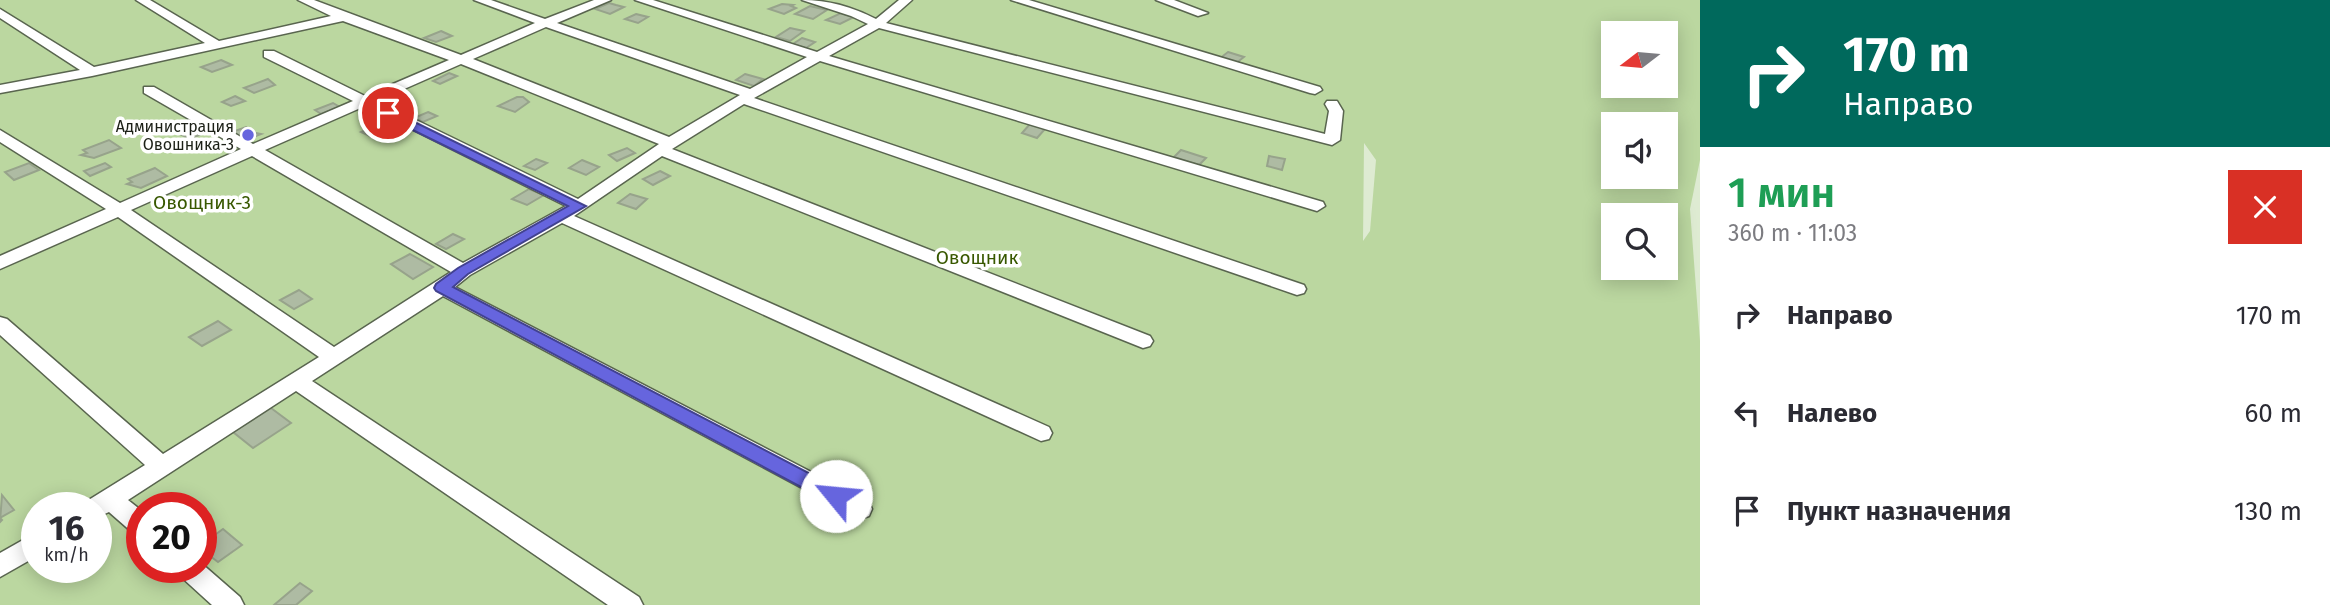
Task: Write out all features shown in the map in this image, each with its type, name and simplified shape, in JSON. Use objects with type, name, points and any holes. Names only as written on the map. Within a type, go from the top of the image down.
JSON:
[{"type":"lane","points":[[142,0],[217,45]]},
{"type":"lane","points":[[304,0],[463,60],[665,147],[1143,341]]},
{"type":"lane","points":[[480,0],[1297,289]]},
{"type":"lane","points":[[0,263],[252,150],[545,23],[605,0]]},
{"type":"lane","points":[[641,0],[816,56],[1317,206]]},
{"type":"lane","points":[[808,0],[855,13],[877,24],[1332,140],[1336,111],[1332,104]]},
{"type":"lane","points":[[112,498],[442,288],[463,271],[570,211],[747,96],[877,24],[906,0]]},
{"type":"lane","points":[[1017,0],[1315,90]]},
{"type":"lane","points":[[1161,0],[1202,12]]},
{"type":"lane","points":[[0,13],[92,72]]},
{"type":"lane","points":[[0,89],[92,72],[344,17]]},
{"type":"lane","points":[[270,54],[570,211],[1041,433]]},
{"type":"lane","points":[[149,90],[463,271]]},
{"type":"lane","points":[[0,135],[121,211],[334,357]]},
{"type":"lane","points":[[442,288],[860,509]]},
{"type":"lane","points":[[0,324],[162,467]]},
{"type":"lane","points":[[296,381],[630,605]]},
{"type":"lane","points":[[0,566],[21,553]]},
{"type":"lane","points":[[206,583],[231,605]]},
{"type":"green space","points":[[0,0],[1700,0],[1700,160],[1690,209],[1700,341],[1700,605],[0,605]],"holes":[[[1364,143],[1376,160],[1370,231],[1363,241]]]},
{"type":"building","points":[[609,3],[624,7],[610,14],[595,9]]},
{"type":"building","points":[[782,4],[796,8],[784,14],[769,9]]},
{"type":"building","points":[[810,6],[827,10],[813,19],[795,14]]},
{"type":"building","points":[[841,13],[854,17],[840,24],[826,20]]},
{"type":"building","points":[[636,14],[648,17],[638,23],[625,19]]},
{"type":"building","points":[[790,28],[804,31],[790,41],[776,37]]},
{"type":"building","points":[[441,31],[452,36],[436,42],[424,38]]},
{"type":"building","points":[[802,38],[815,42],[806,48],[793,44]]},
{"type":"building","points":[[1228,52],[1244,57],[1235,64],[1219,59]]},
{"type":"building","points":[[221,60],[232,65],[212,72],[201,67]]},
{"type":"building","points":[[449,73],[457,76],[440,84],[433,81]]},
{"type":"building","points":[[745,74],[763,79],[754,86],[736,80]]},
{"type":"building","points":[[268,79],[275,85],[254,93],[244,88]]},
{"type":"building","points":[[235,96],[245,101],[231,106],[222,102]]},
{"type":"building","points":[[523,97],[529,102],[515,112],[498,106]]},
{"type":"building","points":[[333,103],[340,107],[321,114],[315,110]]},
{"type":"building","points":[[428,112],[437,116],[423,122],[414,118]]},
{"type":"building","points":[[382,123],[395,125],[392,127],[397,130],[376,139],[361,132]]},
{"type":"building","points":[[1030,124],[1045,129],[1037,138],[1022,133]]},
{"type":"building","points":[[246,127],[261,134],[245,140],[232,132]]},
{"type":"building","points":[[196,129],[204,133],[190,139],[182,135]]},
{"type":"building","points":[[109,140],[121,148],[94,158],[81,155],[87,153],[83,150]]},
{"type":"building","points":[[627,148],[635,153],[617,161],[609,155]]},
{"type":"building","points":[[1181,150],[1206,158],[1199,165],[1174,157]]},
{"type":"building","points":[[1269,156],[1285,159],[1282,170],[1267,166]]},
{"type":"building","points":[[536,159],[547,163],[535,170],[524,166]]},
{"type":"building","points":[[582,160],[599,167],[586,175],[569,168]]},
{"type":"building","points":[[29,163],[39,170],[14,180],[5,172]]},
{"type":"building","points":[[105,163],[111,167],[90,176],[84,171]]},
{"type":"building","points":[[155,168],[167,176],[141,188],[127,184],[132,182],[128,179]]},
{"type":"building","points":[[660,171],[670,176],[653,185],[643,179]]},
{"type":"building","points":[[529,189],[544,195],[527,205],[512,199]]},
{"type":"building","points":[[630,194],[647,199],[636,209],[618,203]]},
{"type":"building","points":[[453,234],[464,239],[446,249],[436,244]]},
{"type":"building","points":[[410,254],[433,267],[413,279],[391,264]]},
{"type":"building","points":[[299,290],[312,299],[294,309],[280,300]]},
{"type":"building","points":[[218,321],[231,330],[202,346],[189,337]]},
{"type":"building","points":[[271,408],[291,423],[253,448],[233,432]]},
{"type":"building","points":[[2,495],[14,510],[0,518]]},
{"type":"building","points":[[223,529],[242,545],[218,562],[217,561],[217,533]]},
{"type":"building","points":[[300,583],[312,591],[296,605],[274,605]]},
{"type":"place","name":"Администрация Овошника-3","points":[[248,135]]},
{"type":"route","points":[[388,113],[579,206],[463,271],[442,288],[836,496]]},
{"type":"park label","name":"Овощник-3","points":[[202,202]]},
{"type":"park label","name":"Овощник","points":[[977,257]]}]
